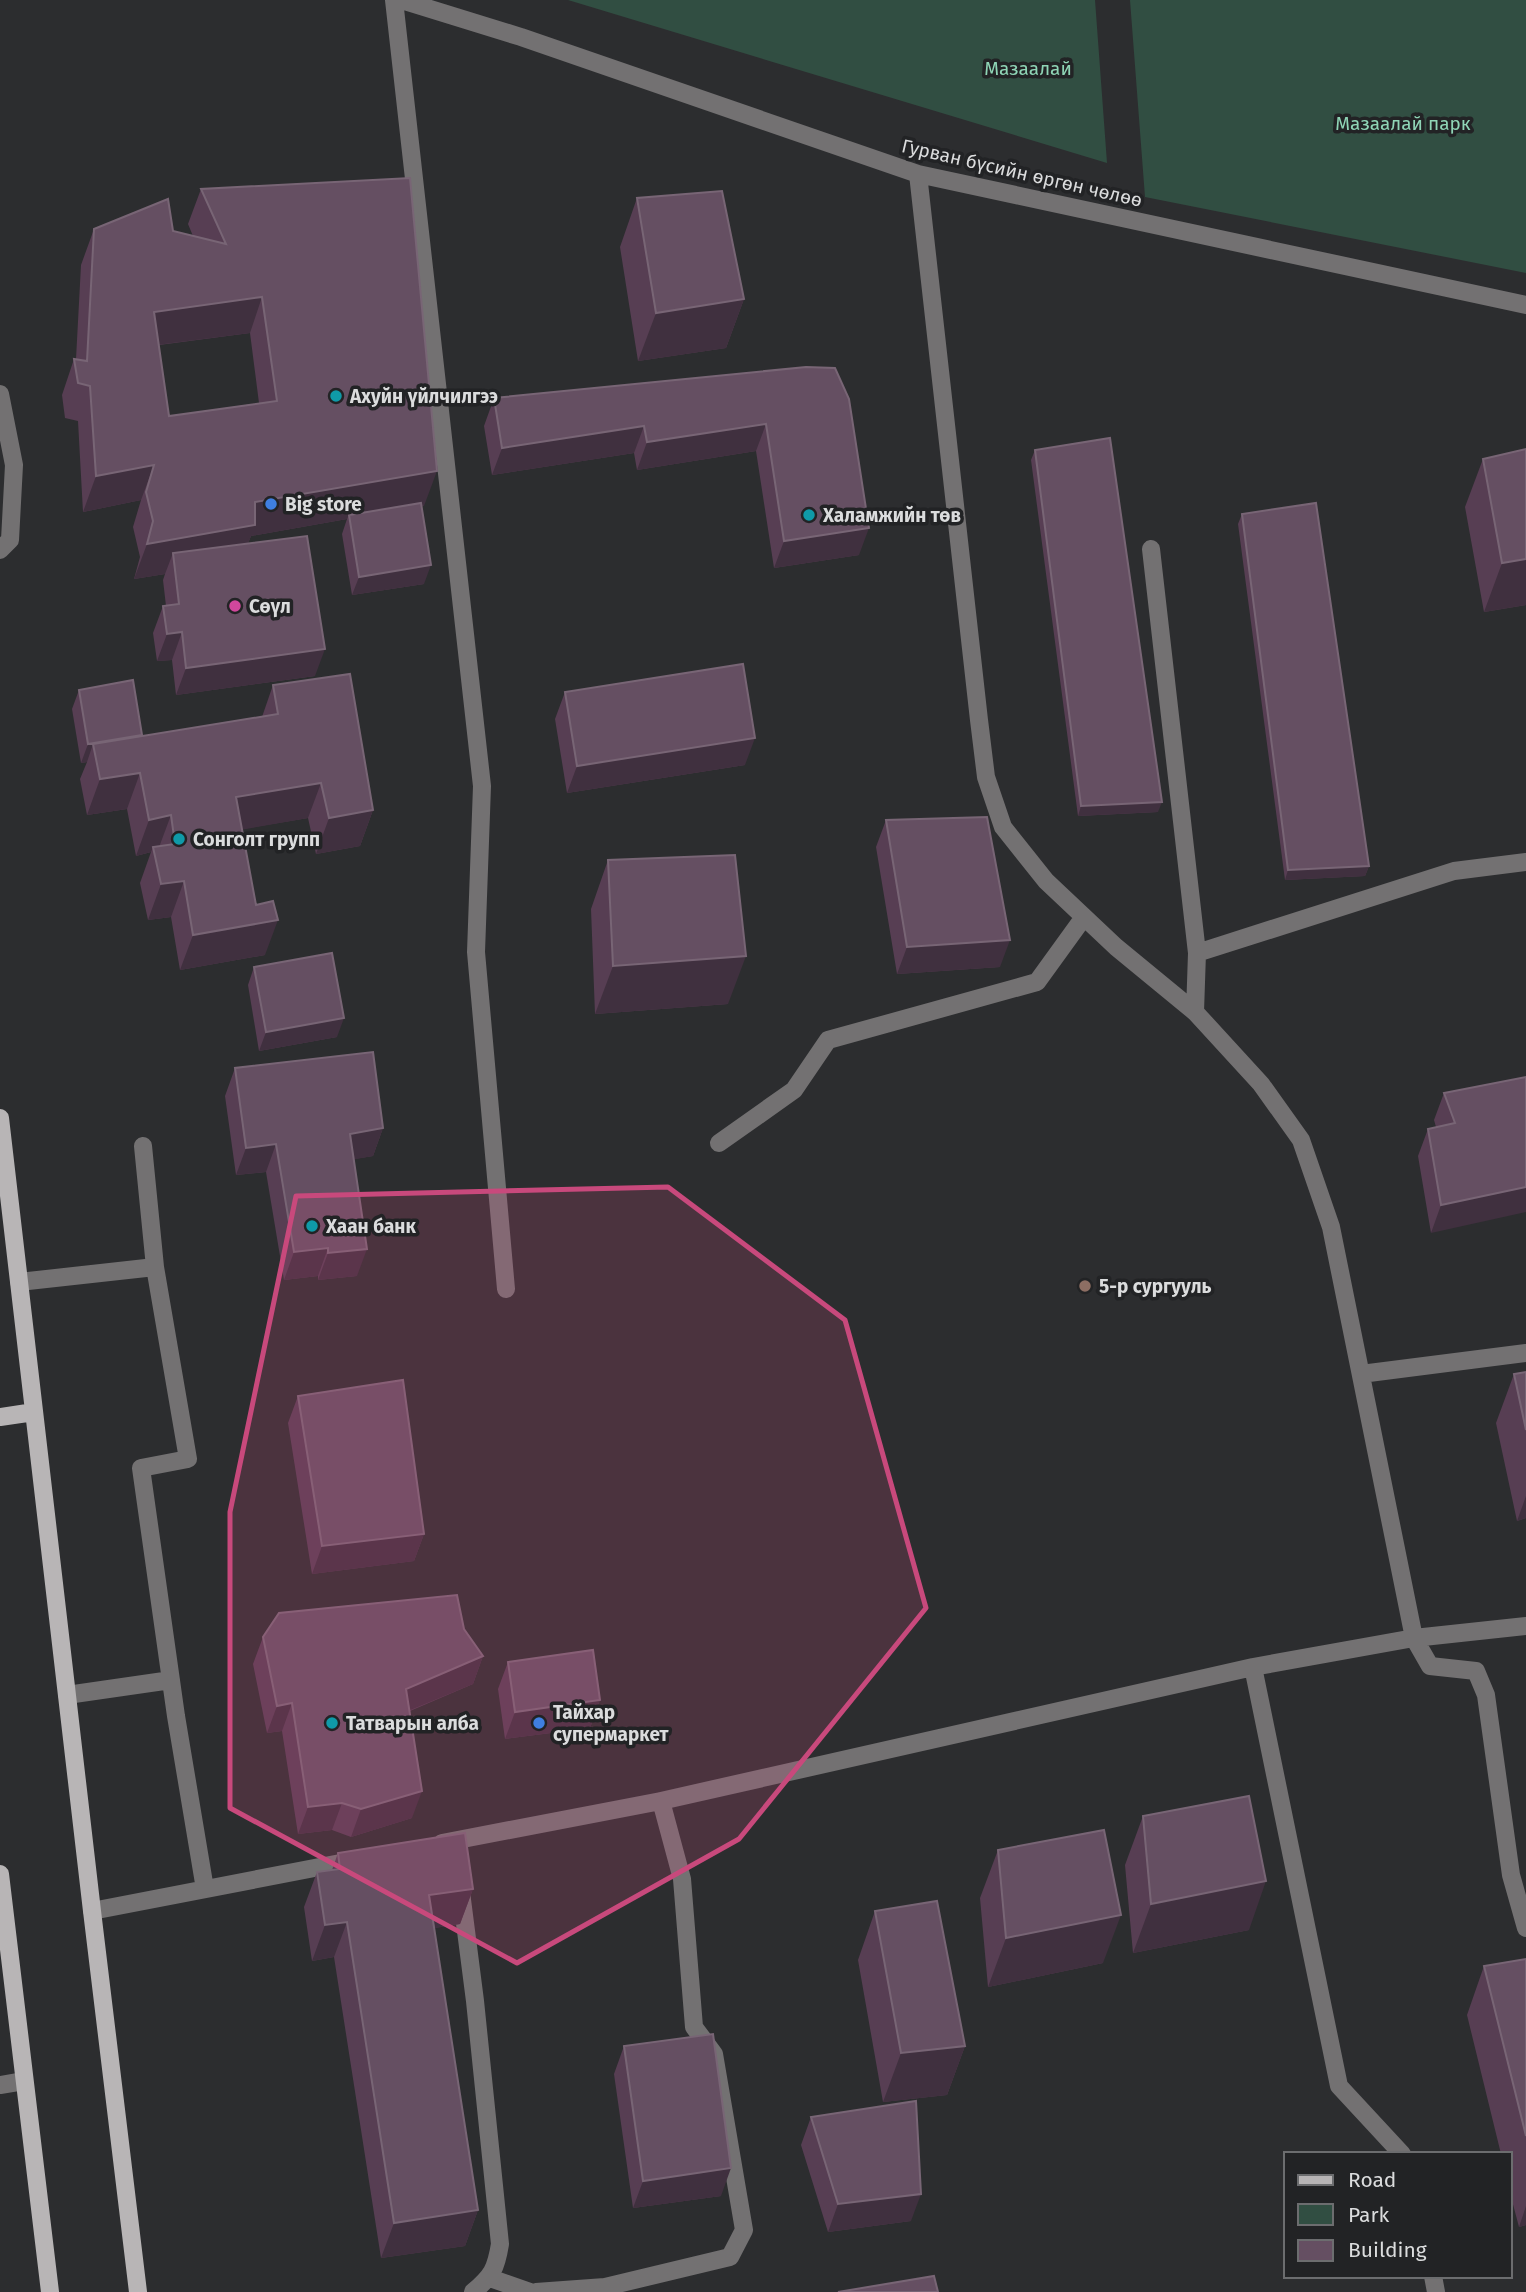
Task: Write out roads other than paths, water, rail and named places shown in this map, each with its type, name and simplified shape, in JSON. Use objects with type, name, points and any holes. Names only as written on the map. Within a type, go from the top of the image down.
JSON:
[{"type":"main road","points":[[0,1118],[138,2292]]},
{"type":"main road","points":[[0,1417],[34,1412]]},
{"type":"main road","points":[[0,1874],[50,2292]]},
{"type":"street","points":[[394,0],[482,786],[476,951],[506,1289]]},
{"type":"street","name":"Гурван бүсийн өргөн чөлөө","points":[[401,0],[521,37],[918,174],[1526,305]]},
{"type":"street","points":[[918,174],[986,777],[1003,827],[1046,881],[1116,947],[1195,1012],[1261,1084],[1301,1140],[1331,1227],[1414,1638],[1430,1666],[1476,1671],[1486,1695],[1511,1875],[1526,1928]]},
{"type":"street","points":[[0,394],[14,465],[10,540],[0,550]]},
{"type":"street","points":[[1152,550],[1197,953],[1195,1012]]},
{"type":"street","points":[[1197,953],[1454,871],[1526,862]]},
{"type":"street","points":[[719,1143],[794,1090],[828,1040],[1037,982],[1084,917]]},
{"type":"street","points":[[143,1146],[155,1267],[188,1459],[141,1468],[171,1681],[205,1889]]},
{"type":"street","points":[[19,1282],[155,1267]]},
{"type":"street","points":[[1361,1374],[1526,1353]]},
{"type":"street","points":[[428,1845],[455,1847],[1254,1667],[1414,1638],[1526,1626]]},
{"type":"street","points":[[1254,1667],[1339,2086],[1400,2152]]},
{"type":"street","points":[[67,1695],[171,1681]]},
{"type":"street","points":[[536,2292],[605,2287],[730,2257],[744,2230],[714,2054],[694,2027],[682,1879],[661,1801]]},
{"type":"street","points":[[92,1911],[375,1856]]},
{"type":"street","points":[[459,1880],[475,2001],[500,2244],[497,2264],[490,2278],[473,2292]]},
{"type":"street","points":[[0,2085],[24,2081]]},
{"type":"street","points":[[490,2278],[530,2292]]},
{"type":"place","name":"Ахуйн үйлчилгээ","points":[[336,396]]},
{"type":"place","name":"Big store","points":[[271,504]]},
{"type":"place","name":"Халамжийн төв","points":[[809,515]]},
{"type":"place","name":"Сөүл","points":[[235,606]]},
{"type":"place","name":"Сонголт групп","points":[[179,839]]},
{"type":"place","name":"Хаан банк","points":[[312,1226]]},
{"type":"place","name":"5-р сургууль","points":[[1085,1286]]},
{"type":"place","name":"Татварын алба","points":[[332,1723]]},
{"type":"place","name":"Тайхар супермаркет","points":[[539,1723]]},
{"type":"park label","name":"Мазаалай","points":[[1028,68]]},
{"type":"park label","name":"Мазаалай парк","points":[[1403,123]]}]
